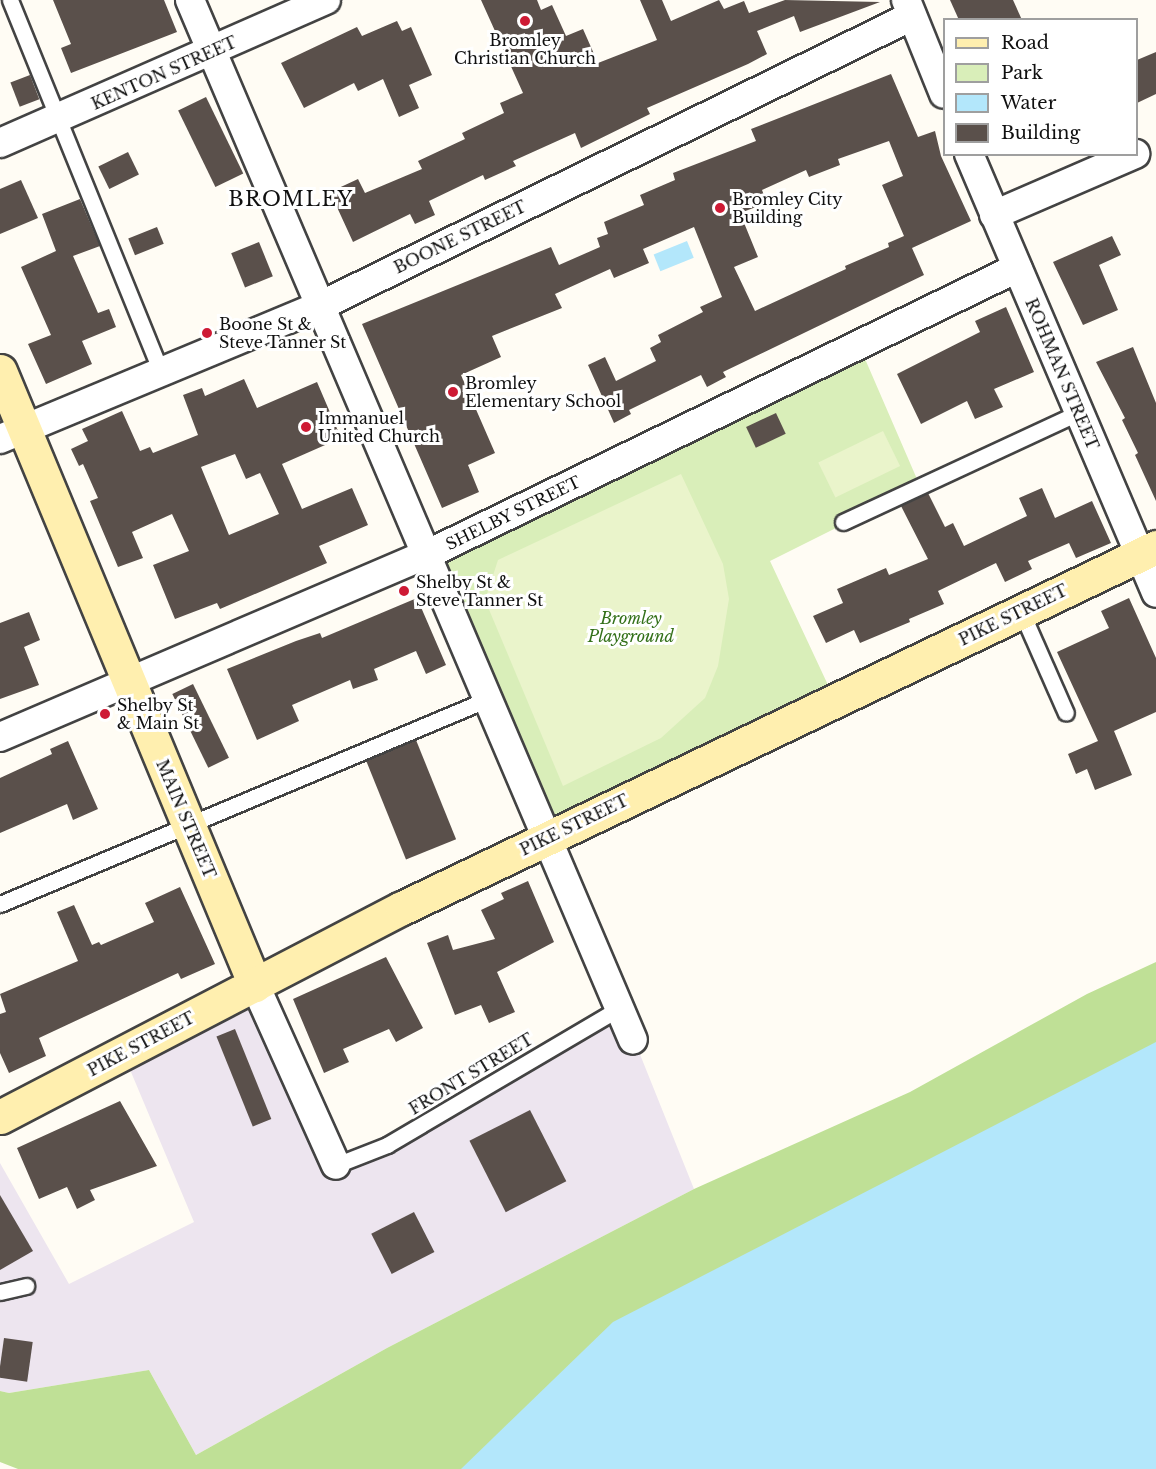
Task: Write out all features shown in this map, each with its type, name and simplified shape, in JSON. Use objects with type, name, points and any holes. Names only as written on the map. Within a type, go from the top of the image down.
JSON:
[{"type":"main road","name":"MAIN STREET","points":[[0,371],[12,434],[128,681],[255,985]]},
{"type":"main road","name":"PIKE STREET","points":[[0,1117],[402,908],[1147,551]]},
{"type":"street","points":[[190,0],[428,554],[546,839],[621,1007],[633,1040]]},
{"type":"street","name":"KENTON STREET","points":[[0,143],[57,120],[326,0]]},
{"type":"street","points":[[909,8],[943,89]]},
{"type":"street","name":"BOONE STREET","points":[[12,434],[320,306],[909,8]]},
{"type":"street","points":[[1138,153],[1156,146]]},
{"type":"street","name":"ROHMAN STREET","points":[[970,156],[1078,413],[1147,551],[1156,592]]},
{"type":"street","points":[[994,215],[1131,156]]},
{"type":"street","name":"SHELBY STREET","points":[[0,737],[428,554],[1017,268]]},
{"type":"street","name":"MAIN STREET","points":[[255,985],[336,1165]]},
{"type":"lane","points":[[10,0],[161,371]]},
{"type":"lane","points":[[843,522],[1078,413]]},
{"type":"lane","points":[[1021,611],[1066,713]]},
{"type":"lane","points":[[0,904],[488,699]]},
{"type":"lane","name":"FRONT STREET","points":[[336,1165],[387,1145],[621,1007]]},
{"type":"lane","points":[[0,1292],[26,1286]]},
{"type":"shaded area","points":[[255,985],[337,1165],[621,1007],[694,1189],[387,1348],[196,1455],[149,1370],[9,1393],[0,1391],[0,1163],[69,1284],[194,1222],[123,1053]]},
{"type":"green space","name":"Bromley Playground","points":[[859,345],[920,486],[770,561],[835,700],[546,839],[428,554]]},
{"type":"green space","points":[[883,431],[900,466],[835,498],[818,463]]},
{"type":"green space","points":[[681,474],[723,564],[729,599],[718,666],[705,698],[661,738],[563,786],[485,600],[498,560]]},
{"type":"green space","points":[[1156,962],[1156,1114],[474,1469],[18,1469],[0,1462],[0,1391],[9,1393],[149,1370],[196,1455],[387,1348],[694,1189],[910,1092],[1087,994]]},
{"type":"water","points":[[687,241],[694,258],[660,271],[654,254]]},
{"type":"water","points":[[1156,1042],[1156,1469],[461,1469],[613,1322]]},
{"type":"building","points":[[53,0],[164,0],[177,32],[71,73],[61,48],[71,44]]},
{"type":"building","points":[[481,0],[537,0],[541,10],[552,5],[566,36],[583,29],[598,63],[657,40],[640,0],[662,0],[671,21],[719,0],[724,9],[744,1],[749,13],[785,0],[880,2],[800,32],[794,16],[757,31],[767,54],[748,64],[647,108],[650,114],[581,148],[575,133],[513,161],[516,166],[485,180],[483,175],[429,201],[435,215],[415,224],[410,214],[353,242],[330,192],[358,179],[365,193],[422,169],[418,161],[465,139],[462,133],[504,113],[500,103],[523,93]]},
{"type":"building","points":[[950,0],[1013,0],[1021,18],[958,18]]},
{"type":"building","points":[[397,21],[402,31],[411,27],[432,75],[409,85],[419,108],[399,117],[383,79],[358,91],[354,83],[304,108],[281,63],[357,27],[362,36]]},
{"type":"building","points":[[1156,52],[1156,94],[1138,103],[1138,60]]},
{"type":"building","points":[[891,74],[918,137],[935,131],[941,156],[971,221],[912,248],[924,275],[723,372],[726,377],[707,387],[701,375],[629,410],[631,414],[614,423],[588,365],[605,357],[616,381],[656,361],[650,348],[661,342],[658,335],[703,312],[700,307],[722,297],[694,227],[643,249],[649,263],[614,278],[610,269],[555,294],[562,308],[492,336],[501,357],[461,375],[495,453],[468,465],[479,492],[442,508],[362,324],[551,247],[559,265],[600,247],[597,238],[608,234],[604,222],[644,205],[640,195],[675,180],[673,173],[756,141],[751,129]],"holes":[[[889,141],[903,176],[882,185],[904,236],[888,243],[889,247],[845,266],[846,269],[755,311],[734,267],[758,257],[740,213],[767,203],[762,190],[806,170],[809,177],[840,165],[838,159]]]},
{"type":"building","points":[[30,75],[39,99],[20,107],[10,83]]},
{"type":"building","points":[[206,97],[243,173],[215,187],[178,111]]},
{"type":"building","points":[[128,152],[139,174],[109,189],[98,166]]},
{"type":"building","points":[[21,180],[38,218],[0,234],[0,189]]},
{"type":"building","points":[[80,199],[100,246],[73,256],[98,313],[109,309],[116,327],[82,341],[92,364],[46,384],[28,344],[51,335],[21,267],[56,251],[42,214]]},
{"type":"building","points":[[157,227],[164,244],[135,255],[128,239]]},
{"type":"building","points":[[1112,236],[1121,255],[1099,265],[1118,310],[1083,325],[1053,262]]},
{"type":"building","points":[[259,242],[273,276],[245,288],[231,253]]},
{"type":"building","points":[[1006,307],[1034,372],[994,389],[1003,407],[975,419],[967,401],[921,424],[897,374],[980,332],[975,321]]},
{"type":"building","points":[[1133,347],[1156,403],[1156,501],[1135,455],[1138,453],[1122,420],[1125,418],[1096,362]]},
{"type":"building","points":[[244,379],[257,408],[317,382],[341,438],[282,464],[302,509],[352,488],[368,525],[319,546],[327,563],[220,609],[217,603],[175,619],[153,565],[189,551],[172,514],[132,532],[143,558],[118,567],[90,501],[98,498],[83,464],[79,466],[71,449],[88,441],[82,429],[122,411],[140,451],[150,447],[153,453],[198,435],[183,395],[202,388],[205,396]],"holes":[[[235,454],[246,479],[260,473],[279,514],[229,535],[201,467]]]},
{"type":"building","points":[[776,413],[786,434],[756,448],[746,427]]},
{"type":"building","points":[[1042,488],[1055,518],[1092,501],[1111,543],[1076,558],[1069,543],[1028,561],[1032,569],[1005,582],[996,563],[938,591],[944,604],[909,619],[910,622],[860,643],[854,630],[826,643],[813,616],[843,603],[837,589],[886,568],[889,575],[928,559],[901,506],[928,493],[945,527],[953,523],[964,546],[1027,516],[1019,498]]},
{"type":"building","points":[[417,598],[446,665],[426,674],[416,651],[374,669],[378,680],[353,689],[350,680],[292,705],[299,721],[257,740],[227,669],[320,633],[322,638]]},
{"type":"building","points":[[1129,598],[1156,658],[1156,712],[1114,731],[1132,775],[1095,790],[1087,769],[1076,774],[1068,754],[1098,741],[1057,652],[1109,628],[1101,611]]},
{"type":"building","points":[[29,612],[40,640],[24,647],[39,685],[0,699],[0,623]]},
{"type":"building","points":[[193,684],[229,758],[208,768],[172,694]]},
{"type":"building","points":[[416,740],[456,839],[406,859],[366,760]]},
{"type":"building","points":[[68,741],[98,809],[73,820],[67,804],[0,833],[0,778],[52,754],[50,749]]},
{"type":"building","points":[[528,881],[554,942],[497,972],[515,1012],[489,1023],[481,1005],[455,1015],[427,943],[448,935],[453,950],[495,939],[481,910],[504,899],[501,893]]},
{"type":"building","points":[[180,887],[215,964],[181,979],[178,973],[39,1038],[46,1056],[9,1073],[0,1053],[0,1014],[6,1012],[0,994],[78,961],[57,912],[74,905],[92,945],[99,942],[101,945],[154,922],[145,903]]},
{"type":"building","points":[[386,957],[423,1028],[396,1042],[389,1029],[343,1049],[349,1062],[324,1073],[293,999]]},
{"type":"building","points":[[235,1029],[271,1119],[253,1126],[216,1036]]},
{"type":"building","points":[[120,1101],[157,1166],[90,1190],[95,1200],[77,1209],[67,1187],[39,1199],[17,1148]]},
{"type":"building","points":[[530,1110],[566,1181],[506,1212],[469,1141]]},
{"type":"building","points":[[0,1195],[33,1251],[0,1270]]},
{"type":"building","points":[[414,1212],[434,1252],[392,1274],[371,1234]]},
{"type":"building","points":[[4,1338],[33,1342],[27,1382],[0,1378]]},
{"type":"place","name":"Bromley Christian Church","points":[[525,21]]},
{"type":"place","name":"Bromley City Building","points":[[720,208]]},
{"type":"place","name":"Boone St & Steve Tanner St","points":[[207,333]]},
{"type":"place","name":"Bromley Elementary School","points":[[453,392]]},
{"type":"place","name":"Immanuel United Church","points":[[306,427]]},
{"type":"place","name":"Shelby St & Steve Tanner St","points":[[404,591]]},
{"type":"place","name":"Shelby St & Main St","points":[[105,714]]},
{"type":"district","name":"BROMLEY","points":[[291,199]]}]
